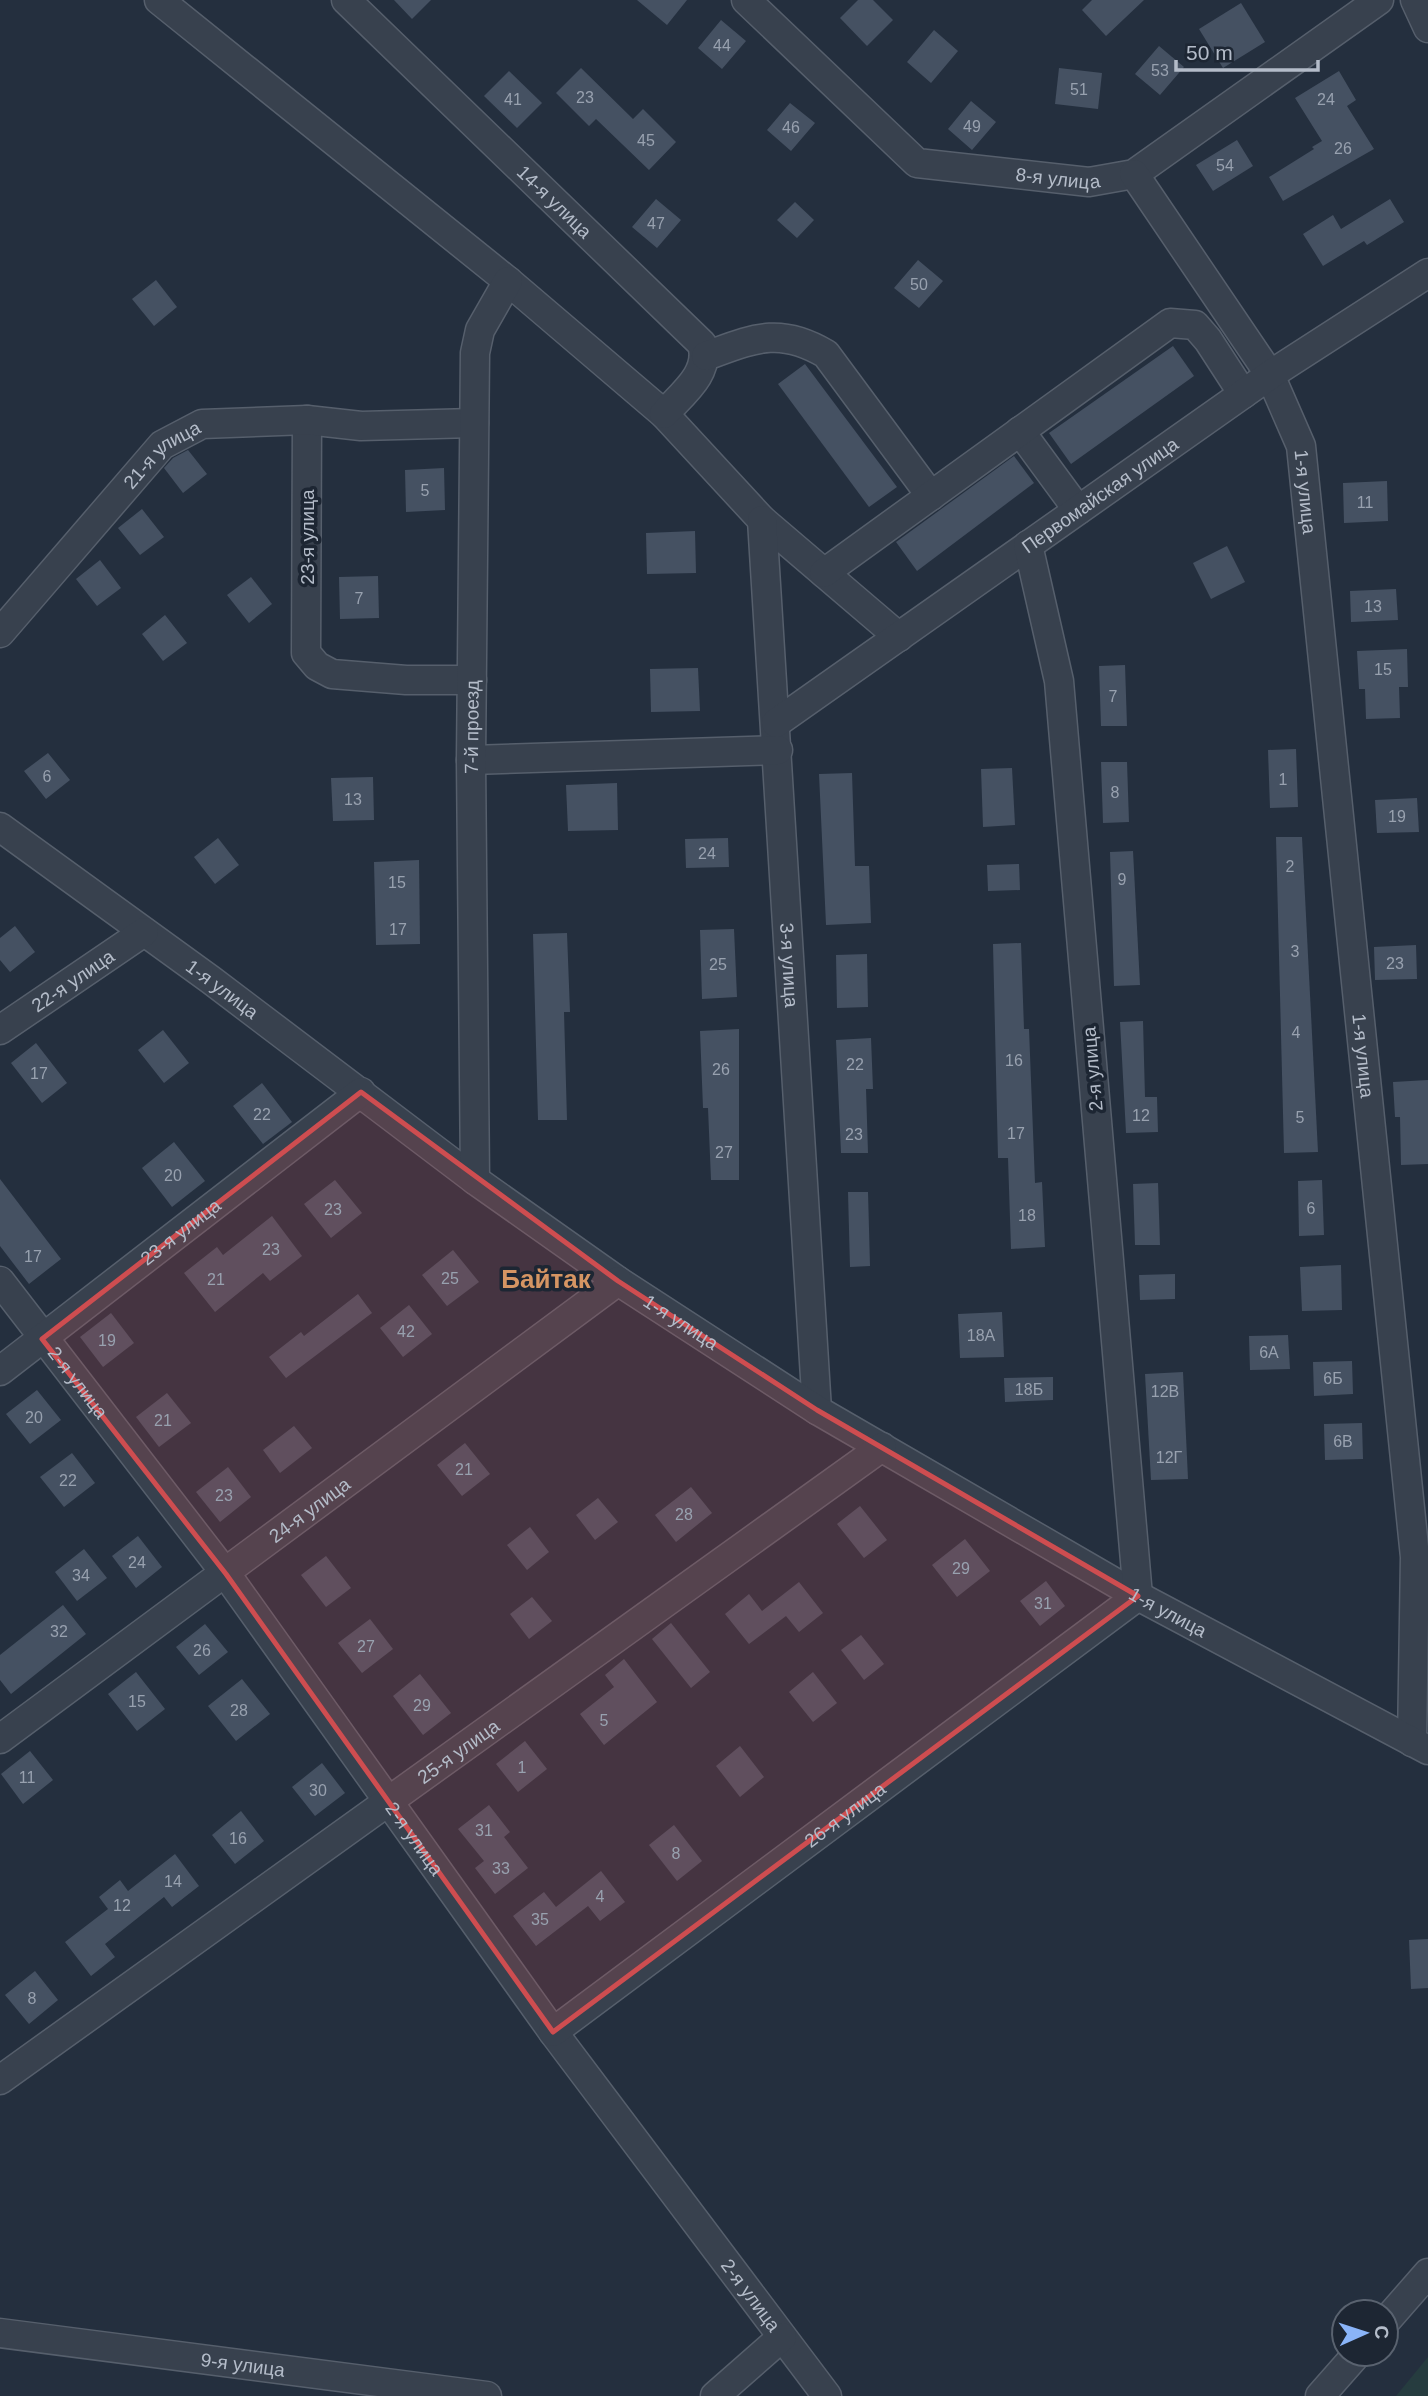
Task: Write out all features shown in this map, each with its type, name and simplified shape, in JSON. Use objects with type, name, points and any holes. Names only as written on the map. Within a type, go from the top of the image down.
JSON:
[{"type":"street","points":[[159,0],[508,281],[664,414],[762,520],[899,637]]},
{"type":"street","name":"14-я улица","points":[[346,0],[702,344],[706,356]]},
{"type":"street","name":"8-я улица","points":[[746,0],[917,163],[1089,182],[1134,174],[1380,0]]},
{"type":"street","points":[[1415,0],[1428,28]]},
{"type":"street","name":"1-я улица","points":[[0,827],[361,1092],[475,1180],[618,1281],[817,1410],[1138,1596],[1420,1746],[1415,1557],[1301,446],[1270,375],[1134,174]]},
{"type":"street","name":"Первомайская улица","points":[[777,737],[899,637],[1077,510],[1270,375],[1428,273]]},
{"type":"street","name":"7-й проезд","points":[[475,1180],[471,760],[474,423],[478,341],[493,303],[508,281]]},
{"type":"street","points":[[824,573],[1170,323],[1195,325],[1208,340],[1242,394]]},
{"type":"street","points":[[664,414],[702,370],[706,356],[752,340],[782,335],[806,342],[826,354],[931,496]]},
{"type":"street","name":"21-я улица","points":[[0,633],[162,445],[202,424],[307,420],[360,426],[474,423]]},
{"type":"street","name":"23-я улица","points":[[307,420],[306,653],[317,666],[332,674],[405,680],[472,680]]},
{"type":"street","points":[[1020,431],[1077,510]]},
{"type":"street","name":"3-я улица","points":[[762,520],[817,1410]]},
{"type":"street","name":"2-я улица","points":[[1028,545],[1059,681],[1138,1596]]},
{"type":"street","points":[[471,760],[777,737]]},
{"type":"street","name":"22-я улица","points":[[0,1030],[144,932]]},
{"type":"street","name":"23-я улица","points":[[0,1371],[361,1092]]},
{"type":"street","name":"2-я улица","points":[[0,1281],[42,1339],[226,1574],[385,1801],[553,2032],[827,2396]]},
{"type":"street","name":"24-я улица","points":[[0,1739],[618,1281]]},
{"type":"street","name":"25-я улица","points":[[0,2080],[385,1801],[882,1447]]},
{"type":"street","name":"26-я улица","points":[[553,2032],[1138,1596]]},
{"type":"street","points":[[1400,2305],[1428,2273]]},
{"type":"street","name":"9-я улица","points":[[0,2333],[487,2396]]},
{"type":"street","points":[[715,2396],[782,2337]]},
{"type":"street","points":[[1320,2396],[1345,2368]]},
{"type":"highlighted area","points":[[361,1092],[618,1281],[817,1410],[1138,1596],[553,2032],[226,1574],[42,1339]]},
{"type":"green space","points":[[1428,2357],[1428,2396],[1396,2396]]},
{"type":"building","points":[[394,0],[431,0],[412,19]]},
{"type":"building","points":[[637,0],[687,0],[667,25]]},
{"type":"building","points":[[858,0],[873,0],[893,20],[867,46],[840,18]]},
{"type":"building","points":[[1092,0],[1144,0],[1106,36],[1082,10]]},
{"type":"building","points":[[1241,3],[1265,42],[1223,68],[1199,29]]},
{"type":"building","points":[[721,20],[746,41],[722,69],[698,48]]},
{"type":"building","points":[[934,30],[958,51],[931,83],[907,62]]},
{"type":"building","points":[[1159,46],[1184,67],[1160,95],[1135,74]]},
{"type":"building","points":[[581,68],[633,119],[643,109],[676,142],[649,170],[596,119],[589,126],[556,93]]},
{"type":"building","points":[[1059,68],[1102,73],[1098,109],[1055,104]]},
{"type":"building","points":[[509,71],[542,103],[517,128],[484,96]]},
{"type":"building","points":[[1339,71],[1356,100],[1347,106],[1374,149],[1283,201],[1269,177],[1314,149],[1312,147],[1322,141],[1295,98]]},
{"type":"building","points":[[971,101],[996,122],[972,150],[948,129]]},
{"type":"building","points":[[790,103],[815,123],[791,151],[767,130]]},
{"type":"building","points":[[1237,140],[1253,166],[1213,191],[1196,165]]},
{"type":"building","points":[[656,199],[681,220],[657,248],[632,227]]},
{"type":"building","points":[[1390,199],[1404,222],[1367,245],[1364,241],[1323,266],[1303,234],[1333,215],[1341,229]]},
{"type":"building","points":[[795,202],[814,220],[797,238],[777,220]]},
{"type":"building","points":[[918,260],[943,281],[919,308],[894,288]]},
{"type":"building","points":[[156,280],[177,307],[154,326],[132,299]]},
{"type":"building","points":[[1173,346],[1194,376],[1071,464],[1049,433]]},
{"type":"building","points":[[805,364],[897,487],[869,507],[778,384]]},
{"type":"building","points":[[188,450],[207,474],[183,493],[164,468],[173,458]]},
{"type":"building","points":[[1014,456],[1034,483],[917,571],[896,542]]},
{"type":"building","points":[[444,468],[445,510],[406,512],[405,470]]},
{"type":"building","points":[[1387,481],[1388,521],[1344,523],[1343,483]]},
{"type":"building","points":[[142,509],[164,537],[140,555],[118,528]]},
{"type":"building","points":[[695,531],[696,573],[647,574],[646,533]]},
{"type":"building","points":[[1227,546],[1245,582],[1211,599],[1193,563]]},
{"type":"building","points":[[100,560],[121,588],[97,606],[76,579]]},
{"type":"building","points":[[378,576],[379,618],[340,619],[339,577]]},
{"type":"building","points":[[251,577],[272,604],[249,623],[227,595]]},
{"type":"building","points":[[1396,589],[1398,620],[1351,622],[1350,591]]},
{"type":"building","points":[[165,615],[187,643],[163,661],[142,634]]},
{"type":"building","points":[[1407,649],[1408,687],[1399,687],[1400,718],[1366,719],[1365,689],[1359,689],[1357,651]]},
{"type":"building","points":[[1125,665],[1127,726],[1101,726],[1099,666]]},
{"type":"building","points":[[698,668],[700,711],[651,712],[650,669]]},
{"type":"building","points":[[1296,749],[1298,807],[1270,808],[1268,750]]},
{"type":"building","points":[[48,753],[70,780],[46,799],[24,771]]},
{"type":"building","points":[[1101,762],[1127,762],[1129,822],[1103,823]]},
{"type":"building","points":[[1012,768],[1015,825],[983,827],[981,769]]},
{"type":"building","points":[[852,773],[855,866],[869,866],[871,923],[826,925],[819,774]]},
{"type":"building","points":[[373,777],[374,820],[333,821],[331,778]]},
{"type":"building","points":[[617,783],[618,830],[568,831],[566,785]]},
{"type":"building","points":[[1417,798],[1419,832],[1377,833],[1375,800]]},
{"type":"building","points":[[1276,837],[1302,837],[1318,1152],[1284,1153]]},
{"type":"building","points":[[218,838],[239,865],[215,884],[194,857]]},
{"type":"building","points":[[728,838],[729,867],[686,868],[685,839]]},
{"type":"building","points":[[1133,851],[1140,985],[1114,986],[1110,852]]},
{"type":"building","points":[[419,860],[420,944],[376,945],[374,862]]},
{"type":"building","points":[[1019,864],[1020,890],[988,891],[987,865]]},
{"type":"building","points":[[15,926],[35,952],[10,972],[0,960],[0,938]]},
{"type":"building","points":[[734,929],[737,997],[702,999],[700,930]]},
{"type":"building","points":[[567,933],[570,1012],[564,1012],[567,1120],[538,1120],[533,934]]},
{"type":"building","points":[[1021,943],[1024,1029],[1029,1029],[1035,1183],[1042,1182],[1045,1247],[1011,1249],[1008,1158],[998,1158],[993,944]]},
{"type":"building","points":[[1416,945],[1417,979],[1375,980],[1374,947]]},
{"type":"building","points":[[867,954],[868,1007],[837,1008],[836,955]]},
{"type":"building","points":[[1143,1021],[1145,1097],[1157,1097],[1158,1132],[1126,1133],[1120,1022]]},
{"type":"building","points":[[739,1029],[739,1180],[711,1180],[708,1108],[703,1108],[700,1031]]},
{"type":"building","points":[[163,1030],[189,1063],[164,1083],[138,1050]]},
{"type":"building","points":[[871,1038],[873,1089],[866,1089],[868,1153],[841,1153],[836,1040]]},
{"type":"building","points":[[36,1043],[67,1083],[42,1103],[11,1063]]},
{"type":"building","points":[[1428,1080],[1428,1164],[1401,1165],[1400,1117],[1395,1117],[1393,1082]]},
{"type":"building","points":[[262,1083],[292,1122],[263,1144],[233,1106]]},
{"type":"building","points":[[174,1142],[205,1181],[172,1207],[142,1168]]},
{"type":"building","points":[[0,1179],[61,1259],[29,1284],[0,1246]]},
{"type":"building","points":[[335,1180],[362,1213],[331,1238],[304,1204]]},
{"type":"building","points":[[1322,1180],[1324,1235],[1299,1236],[1298,1181]]},
{"type":"building","points":[[1158,1183],[1160,1245],[1135,1245],[1133,1184]]},
{"type":"building","points":[[848,1192],[868,1192],[870,1266],[850,1267]]},
{"type":"building","points":[[272,1216],[302,1256],[270,1281],[263,1273],[215,1312],[184,1273],[217,1247],[223,1255]]},
{"type":"building","points":[[453,1250],[479,1282],[447,1306],[422,1275]]},
{"type":"building","points":[[1341,1265],[1342,1310],[1302,1311],[1300,1267]]},
{"type":"building","points":[[1175,1274],[1175,1299],[1140,1300],[1139,1275]]},
{"type":"building","points":[[358,1294],[372,1313],[286,1378],[269,1357],[301,1332],[304,1336]]},
{"type":"building","points":[[409,1305],[432,1334],[403,1357],[380,1328]]},
{"type":"building","points":[[1002,1312],[1004,1357],[960,1358],[958,1314]]},
{"type":"building","points":[[111,1313],[134,1343],[103,1367],[80,1337]]},
{"type":"building","points":[[1288,1335],[1290,1369],[1250,1370],[1249,1336]]},
{"type":"building","points":[[1352,1361],[1353,1394],[1314,1396],[1313,1362]]},
{"type":"building","points":[[1183,1372],[1188,1479],[1151,1480],[1145,1374]]},
{"type":"building","points":[[1053,1377],[1053,1400],[1005,1402],[1004,1378]]},
{"type":"building","points":[[37,1390],[61,1420],[30,1444],[6,1414]]},
{"type":"building","points":[[167,1393],[191,1423],[159,1447],[136,1417]]},
{"type":"building","points":[[1362,1423],[1363,1459],[1325,1460],[1324,1424]]},
{"type":"building","points":[[294,1426],[312,1448],[280,1473],[263,1450]]},
{"type":"building","points":[[465,1443],[490,1474],[462,1496],[437,1465]]},
{"type":"building","points":[[72,1453],[95,1483],[64,1507],[40,1477]]},
{"type":"building","points":[[228,1467],[251,1497],[220,1522],[196,1492]]},
{"type":"building","points":[[691,1487],[712,1513],[676,1542],[655,1515]]},
{"type":"building","points":[[598,1498],[618,1522],[595,1540],[576,1515]]},
{"type":"building","points":[[860,1506],[887,1540],[864,1558],[837,1524]]},
{"type":"building","points":[[530,1527],[549,1552],[527,1570],[507,1545]]},
{"type":"building","points":[[138,1536],[162,1567],[136,1588],[112,1556]]},
{"type":"building","points":[[965,1539],[990,1571],[957,1597],[932,1565]]},
{"type":"building","points":[[84,1549],[107,1578],[77,1601],[55,1572]]},
{"type":"building","points":[[326,1556],[351,1588],[326,1607],[301,1575]]},
{"type":"building","points":[[1046,1581],[1065,1606],[1040,1626],[1020,1601]]},
{"type":"building","points":[[799,1582],[823,1613],[799,1632],[786,1616],[749,1644],[725,1614],[749,1594],[762,1611]]},
{"type":"building","points":[[532,1597],[552,1621],[529,1639],[510,1614]]},
{"type":"building","points":[[63,1605],[86,1634],[11,1694],[0,1680],[0,1655]]},
{"type":"building","points":[[370,1619],[393,1649],[362,1673],[338,1643]]},
{"type":"building","points":[[671,1623],[710,1672],[691,1688],[652,1639]]},
{"type":"building","points":[[205,1624],[228,1652],[199,1675],[176,1647]]},
{"type":"building","points":[[861,1635],[884,1664],[864,1680],[841,1650]]},
{"type":"building","points":[[624,1659],[657,1702],[604,1745],[580,1714],[614,1687],[605,1675]]},
{"type":"building","points":[[136,1672],[165,1709],[137,1731],[108,1694]]},
{"type":"building","points":[[813,1672],[837,1703],[813,1722],[789,1692]]},
{"type":"building","points":[[420,1674],[451,1713],[423,1735],[393,1696]]},
{"type":"building","points":[[242,1679],[270,1714],[236,1741],[208,1706]]},
{"type":"building","points":[[525,1741],[547,1769],[518,1792],[496,1764]]},
{"type":"building","points":[[740,1746],[764,1777],[740,1797],[716,1766]]},
{"type":"building","points":[[30,1751],[53,1780],[23,1804],[1,1774]]},
{"type":"building","points":[[322,1763],[345,1793],[315,1816],[292,1787]]},
{"type":"building","points":[[489,1805],[510,1832],[504,1837],[528,1868],[495,1894],[475,1868],[484,1861],[458,1829]]},
{"type":"building","points":[[241,1811],[264,1841],[235,1864],[212,1835]]},
{"type":"building","points":[[674,1825],[702,1861],[677,1881],[649,1845]]},
{"type":"building","points":[[175,1854],[199,1886],[172,1907],[164,1897],[105,1944],[115,1957],[91,1976],[65,1942],[108,1909],[99,1897],[120,1880],[128,1891]]},
{"type":"building","points":[[601,1871],[625,1902],[600,1921],[588,1906],[536,1946],[513,1916],[544,1892],[556,1907]]},
{"type":"building","points":[[1428,1939],[1428,1988],[1411,1989],[1409,1940]]},
{"type":"building","points":[[35,1971],[58,2000],[29,2024],[5,1995]]},
{"type":"district","name":"Байтак","points":[[546,1279]]}]
